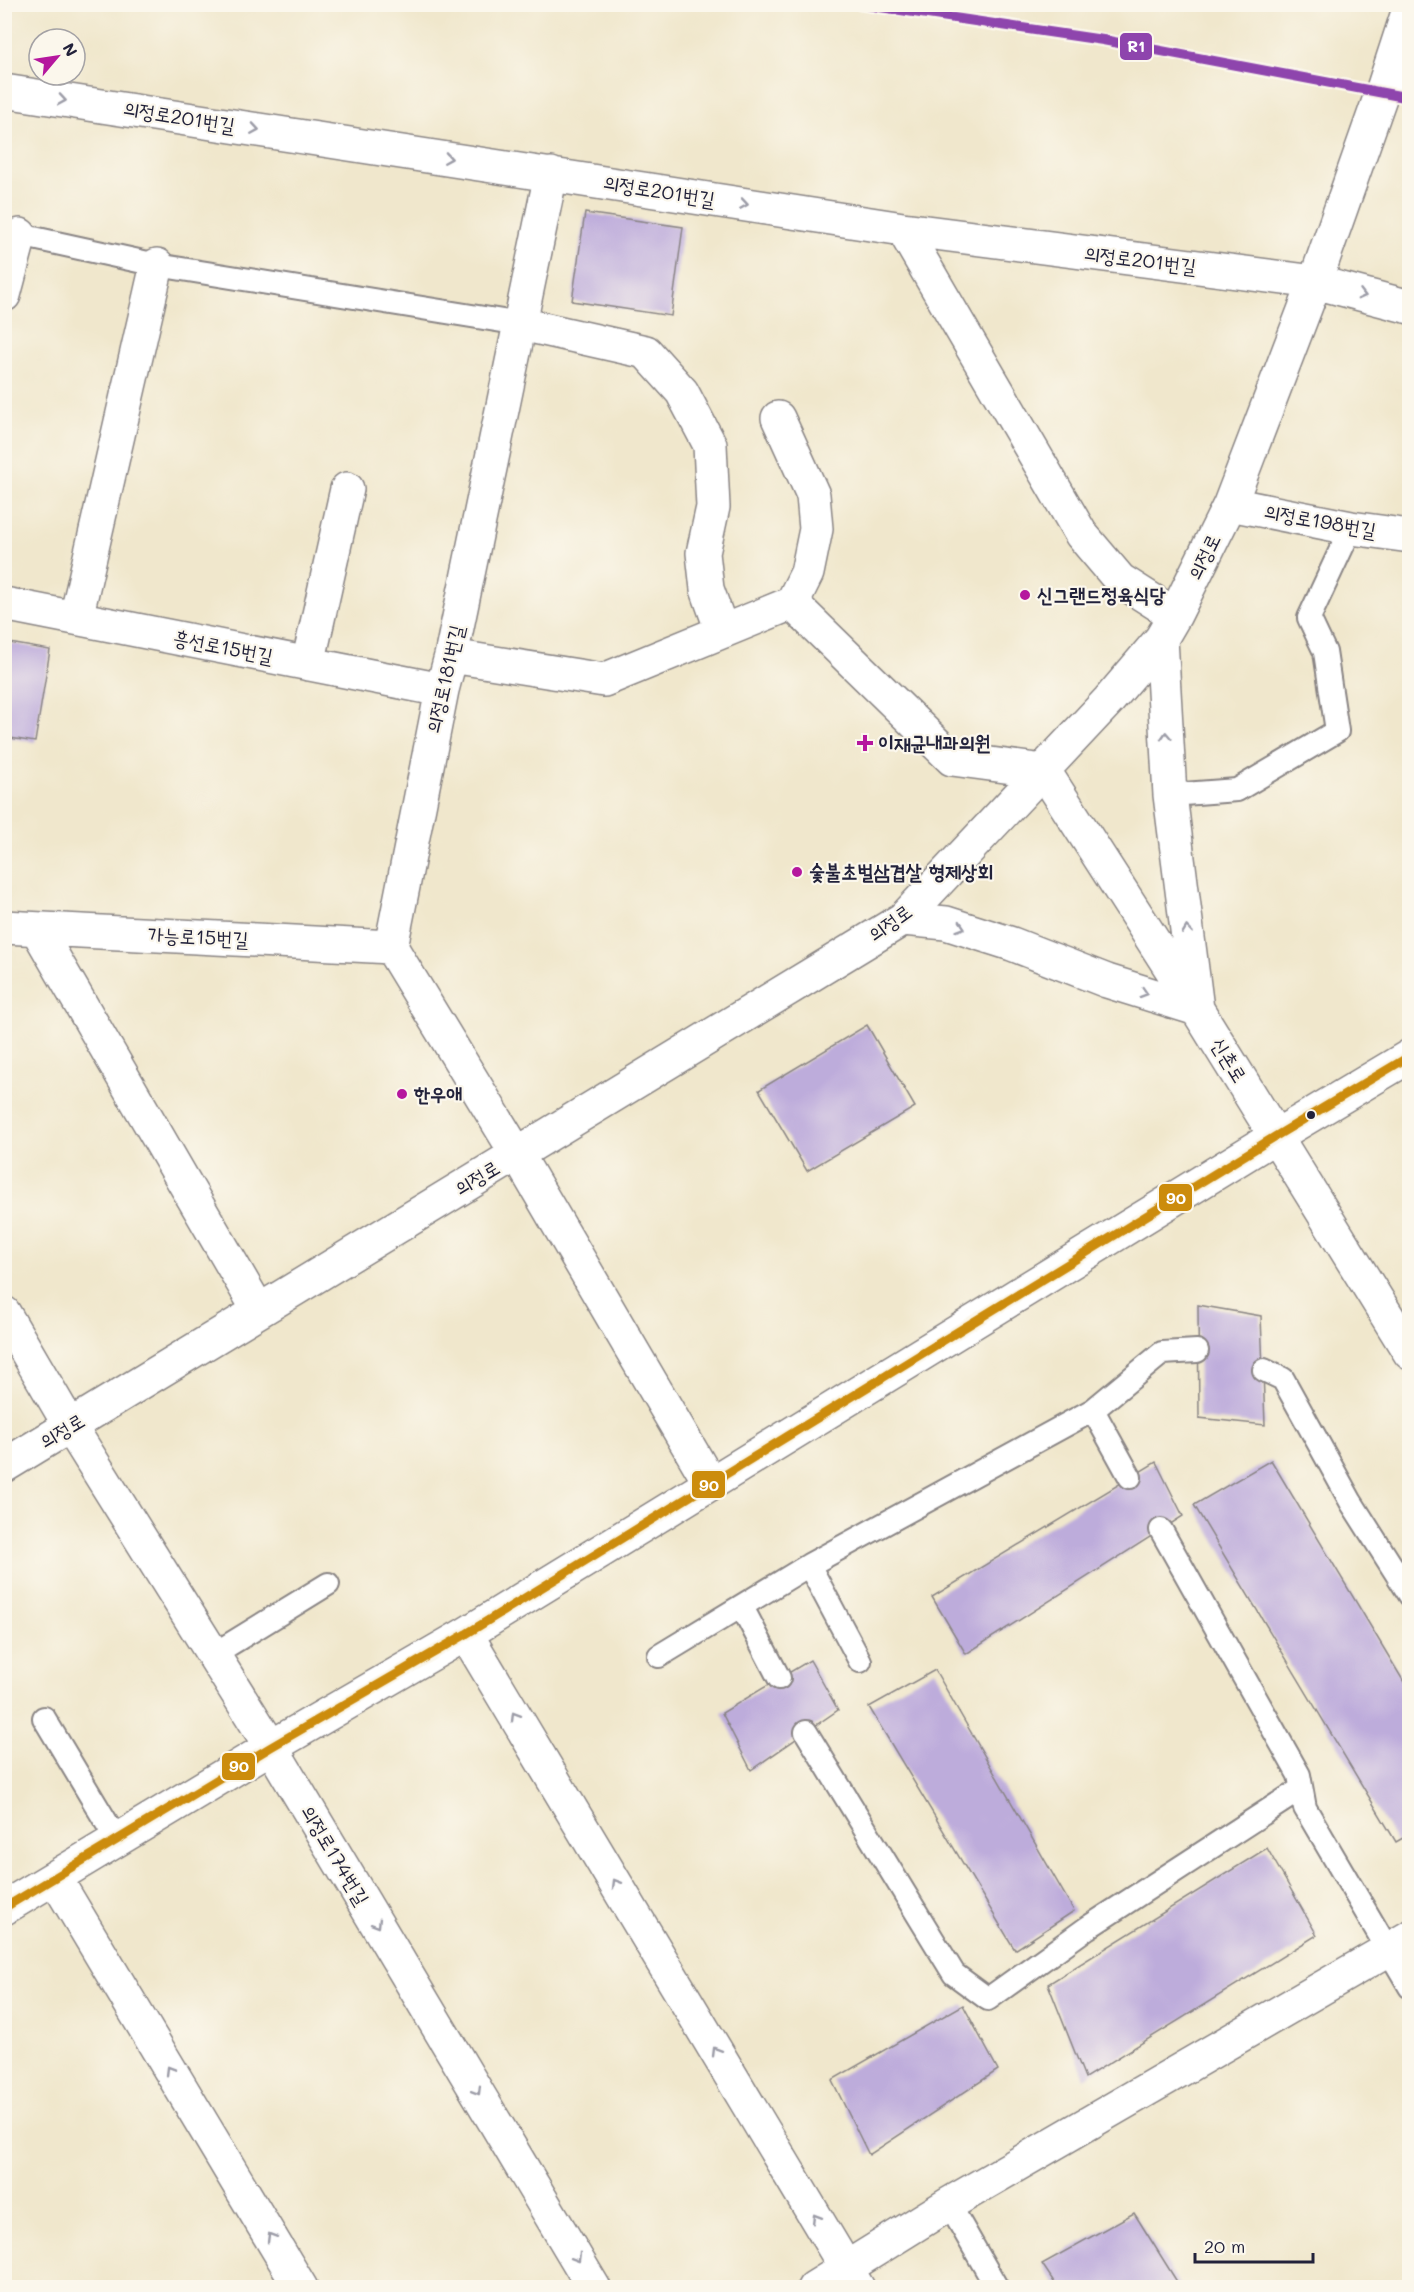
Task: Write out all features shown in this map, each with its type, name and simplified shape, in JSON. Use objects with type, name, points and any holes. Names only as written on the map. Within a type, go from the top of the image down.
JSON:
[{"type":"street","name":"의정로","points":[[4,1466],[903,919],[1109,700],[1168,627],[1230,504],[1315,282],[1410,6]]},
{"type":"street","name":"의정로201번길","points":[[4,91],[903,229],[1315,282],[1410,307]]},
{"type":"street","name":"의정로181번길","points":[[391,946],[442,690],[551,174]]},
{"type":"street","points":[[903,229],[1081,534],[1120,580],[1168,627],[1170,795],[1197,1009],[1107,981],[1012,944],[946,923],[903,919]]},
{"type":"street","points":[[4,295],[12,234]]},
{"type":"street","points":[[76,618],[157,266]]},
{"type":"street","points":[[521,324],[646,352],[682,392],[710,445],[713,507],[703,553],[707,589],[722,631]]},
{"type":"street","points":[[451,656],[604,680],[792,603],[807,573],[816,530],[813,495],[778,418]]},
{"type":"street","points":[[308,664],[347,489]]},
{"type":"street","name":"의정로198번길","points":[[1230,504],[1351,528],[1410,536]]},
{"type":"street","name":"흥선로15번길","points":[[4,603],[442,690]]},
{"type":"street","points":[[792,603],[952,759],[1044,771]]},
{"type":"street","name":"신촌로","points":[[1044,771],[1197,1009],[1410,1353]]},
{"type":"street","name":"가능로15번길","points":[[4,927],[391,946]]},
{"type":"street","points":[[37,929],[259,1311]]},
{"type":"street","points":[[391,946],[710,1484]]},
{"type":"street","points":[[4,1908],[271,1747],[466,1634],[1410,1056]]},
{"type":"street","name":"의정로174번길","points":[[4,1313],[70,1426],[271,1747],[594,2288]]},
{"type":"street","points":[[466,1634],[852,2278]]},
{"type":"street","points":[[54,1878],[301,2288]]},
{"type":"street","points":[[814,2288],[852,2278],[949,2204],[1399,1943]]},
{"type":"lane","points":[[12,234],[157,266],[521,324]]},
{"type":"lane","points":[[1170,795],[1237,790],[1337,731],[1325,652],[1309,618],[1351,528]]},
{"type":"lane","points":[[659,1656],[809,1565],[1093,1410],[1162,1353],[1197,1351]]},
{"type":"lane","points":[[1264,1370],[1283,1379],[1351,1502],[1410,1595]]},
{"type":"lane","points":[[1093,1410],[1130,1477]]},
{"type":"lane","points":[[1161,1530],[1299,1775],[1305,1808],[1399,1943],[1410,1987]]},
{"type":"lane","points":[[809,1565],[860,1660]]},
{"type":"lane","points":[[214,1654],[328,1584]]},
{"type":"lane","points":[[742,1607],[779,1678]]},
{"type":"lane","points":[[44,1718],[117,1840]]},
{"type":"lane","points":[[806,1732],[954,1974],[988,1999],[1087,1928],[1301,1790]]},
{"type":"lane","points":[[949,2204],[997,2288]]},
{"type":"building","points":[[585,213],[683,227],[671,316],[572,301]]},
{"type":"building","points":[[4,642],[50,650],[35,742],[4,737]]},
{"type":"building","points":[[867,1025],[915,1107],[807,1171],[759,1090]]},
{"type":"building","points":[[1198,1305],[1261,1316],[1265,1425],[1199,1418]]},
{"type":"building","points":[[1271,1460],[1410,1692],[1410,1834],[1396,1842],[1194,1505]]},
{"type":"building","points":[[1156,1462],[1183,1516],[966,1654],[932,1597]]},
{"type":"building","points":[[810,1660],[838,1710],[751,1770],[722,1713]]},
{"type":"building","points":[[935,1670],[1074,1911],[1015,1950],[869,1707]]},
{"type":"building","points":[[1267,1848],[1317,1935],[1085,2078],[1048,1984]]},
{"type":"building","points":[[963,2005],[998,2070],[869,2155],[832,2080]]},
{"type":"building","points":[[1134,2213],[1181,2288],[1058,2288],[1042,2264]]},
{"type":"transit line","name":"R1","points":[[860,4],[1103,40],[1410,98]]},
{"type":"transit line","name":"90","points":[[4,1908],[271,1747],[466,1634],[1410,1056]]},
{"type":"place","name":"신그랜드정육식당","points":[[1025,595]]},
{"type":"place","name":"이재균내과의원","points":[[865,743]]},
{"type":"place","name":"숯불초벌삼겹살 형제상회","points":[[797,872]]},
{"type":"place","name":"한우애","points":[[402,1094]]}]
